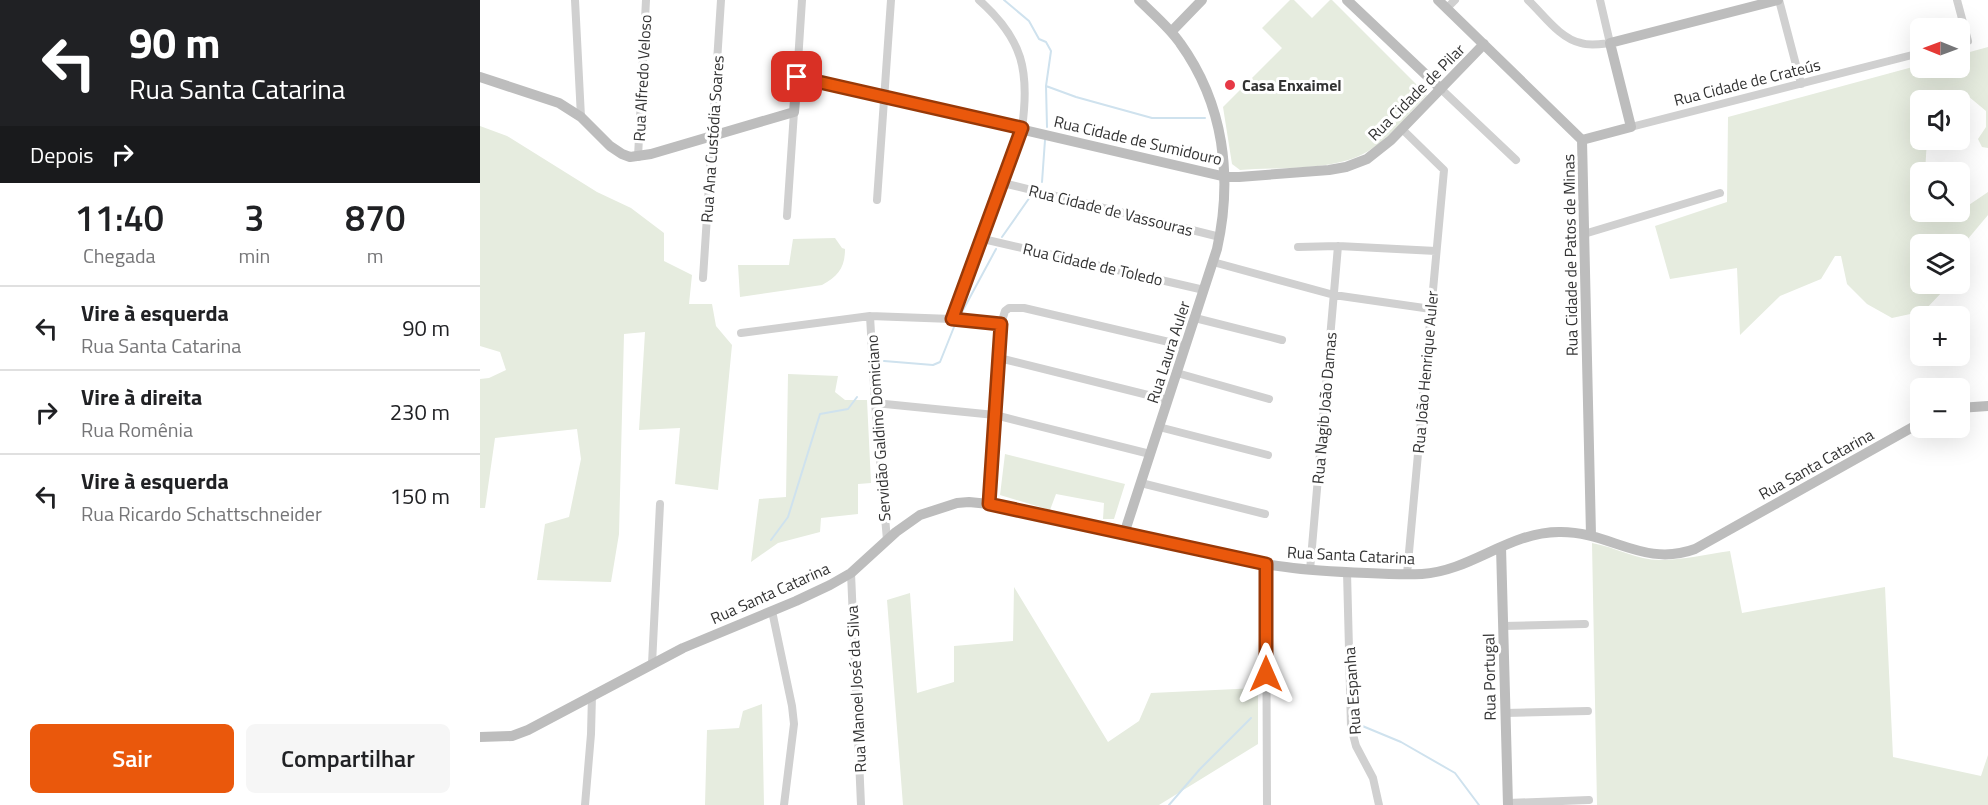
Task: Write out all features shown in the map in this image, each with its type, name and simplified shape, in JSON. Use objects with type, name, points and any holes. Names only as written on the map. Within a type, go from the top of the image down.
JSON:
[{"type":"street","points":[[575,0],[581,117]]},
{"type":"street","name":"Rua Alfredo Veloso","points":[[638,157],[646,0]]},
{"type":"street","name":"Rua Ana Custódia Soares","points":[[703,278],[721,0]]},
{"type":"street","points":[[787,216],[802,0]]},
{"type":"street","points":[[877,200],[891,0]]},
{"type":"street","points":[[952,319],[1022,128],[1026,95],[1018,48],[998,18],[979,0]]},
{"type":"street","name":"Rua Laura Auler","points":[[1124,534],[1213,262],[1220,237],[1226,177],[1214,108],[1192,62],[1171,32],[1139,0]]},
{"type":"street","points":[[1171,32],[1202,0]]},
{"type":"street","points":[[1347,0],[1516,160]]},
{"type":"street","name":"Rua Cidade de Patos de Minas","points":[[1438,0],[1451,4],[1484,44],[1582,140],[1591,535]]},
{"type":"street","points":[[1528,0],[1564,34],[1576,42],[1590,44],[1610,43],[1779,0],[1801,84]]},
{"type":"street","points":[[1600,0],[1631,128]]},
{"type":"street","points":[[1958,0],[1960,18]]},
{"type":"street","name":"Rua Cidade de Pilar","points":[[1226,177],[1346,167],[1373,156],[1484,44]]},
{"type":"street","name":"Rua Cidade de Crateús","points":[[1582,140],[1910,56]]},
{"type":"street","points":[[480,77],[559,103],[581,117],[616,151],[630,157],[638,157],[794,112]]},
{"type":"street","name":"Rua Cidade de Sumidouro","points":[[797,77],[1226,177]]},
{"type":"street","name":"Rua João Henrique Auler","points":[[1402,129],[1444,170],[1407,574]]},
{"type":"street","name":"Rua Cidade de Vassouras","points":[[1003,183],[1220,237]]},
{"type":"street","points":[[1584,234],[1720,194]]},
{"type":"street","name":"Rua Cidade de Toledo","points":[[983,239],[1204,290]]},
{"type":"street","points":[[1298,248],[1338,246],[1436,251]]},
{"type":"street","name":"Rua Nagib João Damas","points":[[1310,570],[1338,246]]},
{"type":"street","points":[[1213,262],[1334,295],[1431,309]]},
{"type":"street","points":[[989,504],[1001,324],[1005,311],[1009,308],[1024,308],[1186,346]]},
{"type":"street","points":[[741,333],[870,316],[952,319],[1001,324]]},
{"type":"street","name":"Servidão Galdino Domiciano","points":[[870,316],[887,540]]},
{"type":"street","points":[[1195,318],[1282,340]]},
{"type":"street","points":[[999,358],[1168,400]]},
{"type":"street","points":[[1177,373],[1269,399]]},
{"type":"street","points":[[875,403],[995,416],[1150,454]]},
{"type":"street","points":[[1970,407],[1988,406]]},
{"type":"street","points":[[1159,427],[1268,455]]},
{"type":"street","name":"Rua Santa Catarina","points":[[480,737],[512,736],[528,730],[703,639],[813,593],[850,573],[909,522],[929,511],[957,503],[989,504],[1266,564],[1310,570],[1431,573],[1445,570],[1541,533],[1574,532],[1591,535],[1655,555],[1665,555],[1695,549],[1910,429]]},
{"type":"street","points":[[1141,483],[1265,514]]},
{"type":"street","points":[[652,664],[660,504]]},
{"type":"street","name":"Rua Portugal","points":[[1501,548],[1508,804]]},
{"type":"street","points":[[1266,564],[1267,805]]},
{"type":"street","name":"Rua Espanha","points":[[1347,572],[1351,727],[1356,746],[1373,778],[1379,805]]},
{"type":"street","name":"Rua Manoel José da Silva","points":[[850,573],[861,805]]},
{"type":"street","points":[[772,611],[794,724],[784,805]]},
{"type":"street","points":[[1503,626],[1586,624]]},
{"type":"street","points":[[585,805],[592,695]]},
{"type":"street","points":[[1505,713],[1588,711]]},
{"type":"street","points":[[1508,804],[1589,800]]},
{"type":"shaded area","points":[[1290,0],[1294,0],[1312,18],[1332,0],[1427,95],[1381,142],[1363,154],[1320,166],[1240,170],[1232,164],[1223,107],[1282,48],[1262,28]]},
{"type":"shaded area","points":[[1988,47],[1988,148],[1982,147],[1978,139],[1986,127],[1986,111],[1970,98],[1970,90],[1910,90],[1910,150],[1926,150],[1926,162],[1910,162],[1910,222],[1970,222],[1970,204],[1988,192],[1988,215],[1970,236],[1970,234],[1910,234],[1910,294],[1940,294],[1929,306],[1910,306],[1910,314],[1892,318],[1867,304],[1847,284],[1841,256],[1835,256],[1821,279],[1780,296],[1740,335],[1737,268],[1670,279],[1655,226],[1727,202],[1728,117],[1910,68],[1910,78],[1970,78],[1970,52]]},
{"type":"shaded area","points":[[480,126],[507,136],[597,192],[631,208],[664,233],[664,261],[692,275],[689,304],[712,304],[716,326],[732,345],[718,490],[675,484],[680,428],[639,430],[645,332],[624,334],[619,534],[611,582],[537,580],[545,524],[569,517],[581,459],[577,429],[495,438],[485,508],[480,508],[480,379],[489,378],[506,370],[500,352],[480,346]]},
{"type":"shaded area","points":[[835,238],[845,249],[845,256],[840,271],[828,282],[822,285],[740,297],[738,265],[789,265],[793,239]]},
{"type":"shaded area","points":[[788,374],[838,376],[835,392],[845,400],[867,400],[871,483],[858,484],[858,514],[821,518],[820,532],[778,543],[751,562],[759,499],[786,497]]},
{"type":"shaded area","points":[[1005,454],[1125,484],[1114,519],[1103,519],[1104,503],[1056,494],[1050,510],[1000,495]]},
{"type":"shaded area","points":[[1592,543],[1643,558],[1660,560],[1730,551],[1742,613],[1885,587],[1893,757],[1981,776],[1988,755],[1988,805],[1597,805]]},
{"type":"shaded area","points":[[1014,587],[1108,742],[1139,721],[1151,693],[1258,688],[1258,744],[1159,805],[903,805],[887,600],[910,593],[917,693],[954,682],[954,646],[1013,641]]},
{"type":"shaded area","points":[[762,704],[764,805],[705,805],[707,730],[739,728],[743,711]]},
{"type":"waterway","points":[[1004,0],[1029,21],[1039,39],[1046,42],[1051,51],[1046,86],[1047,127]]},
{"type":"waterway","points":[[1046,86],[1076,97],[1152,118],[1205,118]]},
{"type":"waterway","points":[[1042,182],[1045,140]]},
{"type":"waterway","points":[[1002,237],[1030,197]]},
{"type":"waterway","points":[[962,312],[996,249]]},
{"type":"waterway","points":[[884,361],[933,365],[940,362],[954,327]]},
{"type":"waterway","points":[[771,540],[788,517],[820,414],[848,409],[857,397]]},
{"type":"waterway","points":[[1169,805],[1200,769],[1251,718]]},
{"type":"waterway","points":[[1360,725],[1401,742],[1455,773],[1479,805]]},
{"type":"place","name":"Casa Enxaimel","points":[[1230,85]]},
{"type":"route","points":[[797,77],[1022,128],[952,319],[1001,324],[989,504],[1266,564],[1266,674]]}]
